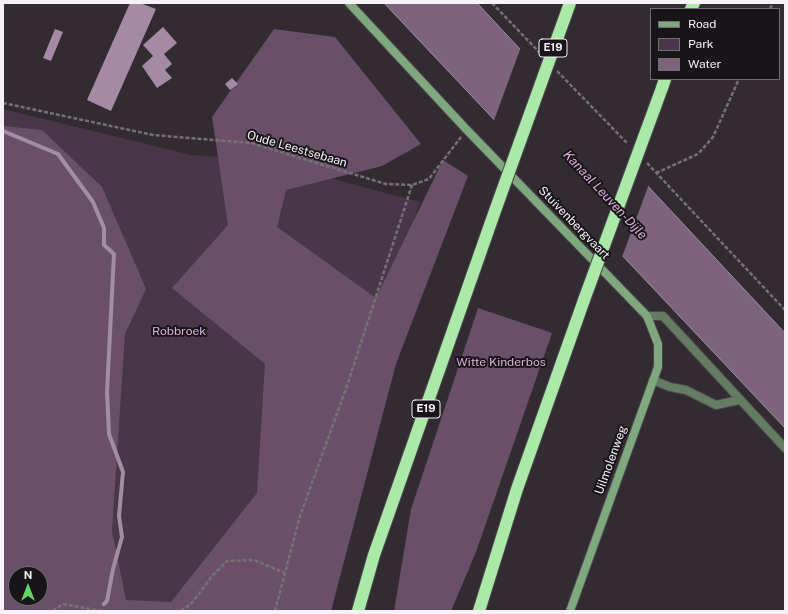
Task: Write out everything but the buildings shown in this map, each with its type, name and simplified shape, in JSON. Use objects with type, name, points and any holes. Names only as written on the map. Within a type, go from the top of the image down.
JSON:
[{"type":"highway","name":"E19","points":[[358,611],[374,555],[570,3]]},
{"type":"highway","points":[[479,611],[517,489],[584,300],[664,83]]},
{"type":"main road","name":"Stuivenbergvaart","points":[[349,3],[466,129],[647,316]]},
{"type":"main road","name":"Uilmolenweg","points":[[570,611],[658,367],[658,344],[647,316]]},
{"type":"street","points":[[647,316],[663,316],[739,400],[785,448]]},
{"type":"street","points":[[653,380],[670,387],[686,390],[716,405],[739,400]]},
{"type":"path","points":[[656,173],[698,154],[713,137],[739,80]]},
{"type":"path","name":"Oude Leestsebaan","points":[[3,103],[153,134],[252,143],[386,184],[412,185],[429,178],[466,129]]},
{"type":"path","points":[[275,611],[300,516],[348,383],[412,185]]},
{"type":"path","points":[[181,611],[192,603],[212,576],[227,561],[254,560],[285,572]]},
{"type":"path","points":[[53,611],[63,604],[102,611]]},
{"type":"green space","name":"Robbroek","points":[[274,29],[335,37],[421,144],[382,166],[286,190],[277,227],[376,298],[443,160],[468,176],[396,364],[331,611],[3,611],[3,126],[42,130],[102,187],[146,289],[125,334],[112,531],[126,600],[171,602],[257,493],[265,364],[172,288],[228,225],[212,117]]},
{"type":"green space","name":"Robbroek","points":[[3,109],[191,155],[239,158],[285,166],[420,202],[278,611],[3,611]]},
{"type":"green space","name":"Witte Kinderbos","points":[[478,308],[552,333],[476,552],[451,611],[394,611],[411,509]]},
{"type":"water","name":"Kanaal Leuven-Dijle","points":[[384,3],[477,3],[785,333],[785,428]]},
{"type":"pier","points":[[521,47],[649,184],[622,257],[493,123]]},
{"type":"waterway","points":[[3,131],[58,154],[93,202],[104,228],[104,245],[114,254],[107,392],[109,434],[123,472],[119,516],[122,537],[113,569],[107,601],[104,604]]}]
